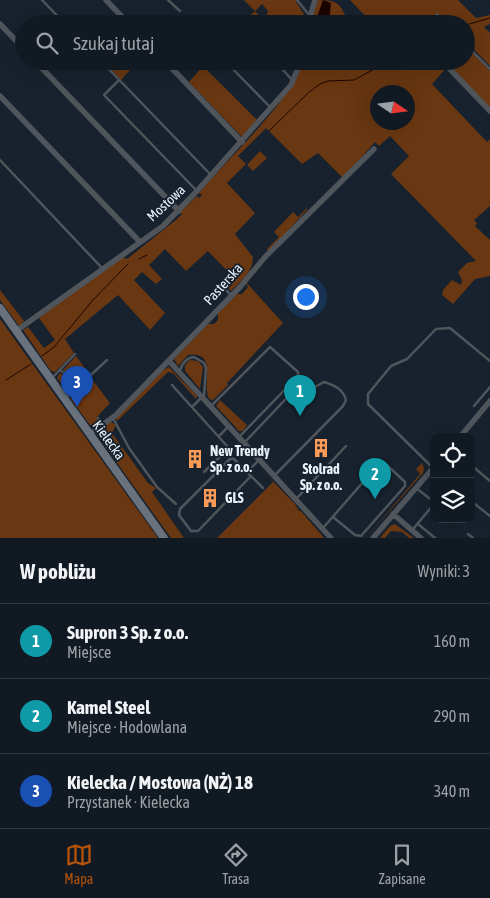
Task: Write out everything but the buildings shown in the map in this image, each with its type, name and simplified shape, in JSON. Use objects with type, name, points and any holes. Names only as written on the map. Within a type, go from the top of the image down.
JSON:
[{"type":"main road","name":"Kielecka","points":[[0,308],[164,538]]},
{"type":"street","points":[[106,0],[120,15]]},
{"type":"street","points":[[311,15],[315,0]]},
{"type":"street","points":[[0,24],[15,40]]},
{"type":"street","points":[[45,70],[179,211]]},
{"type":"street","points":[[174,70],[242,142]]},
{"type":"street","name":"Mostowa","points":[[16,331],[163,226],[242,142],[293,81],[297,70]]},
{"type":"street","points":[[452,70],[490,111]]},
{"type":"street","points":[[0,96],[140,242]]},
{"type":"street","name":"Pasterska","points":[[90,434],[113,418],[232,296],[265,257],[374,149]]},
{"type":"street","points":[[169,361],[331,538]]},
{"type":"street","points":[[463,433],[490,402]]},
{"type":"street","points":[[373,538],[430,472]]},
{"type":"street","points":[[393,514],[421,538]]},
{"type":"lane","points":[[42,0],[56,15]]},
{"type":"lane","points":[[168,0],[180,11]]},
{"type":"lane","points":[[296,0],[308,15]]},
{"type":"lane","points":[[475,54],[490,69]]},
{"type":"lane","points":[[110,70],[211,175]]},
{"type":"lane","points":[[234,70],[271,108]]},
{"type":"lane","points":[[283,70],[293,81]]},
{"type":"lane","points":[[119,80],[104,95],[197,191]]},
{"type":"lane","points":[[0,160],[103,269]]},
{"type":"lane","points":[[225,289],[232,296]]},
{"type":"lane","points":[[430,465],[368,404],[368,394],[392,366],[407,359],[436,329],[450,328],[490,361]]},
{"type":"lane","points":[[210,406],[270,347],[298,372],[298,376],[239,437]]},
{"type":"lane","points":[[51,379],[75,354]]},
{"type":"lane","points":[[180,372],[182,364],[188,358],[194,357],[204,363],[206,368],[203,390],[204,399],[192,407]]},
{"type":"lane","points":[[65,399],[107,360]]},
{"type":"lane","points":[[60,370],[70,377],[77,388]]},
{"type":"lane","points":[[244,443],[300,384],[315,387],[322,382],[338,387],[346,398],[344,406],[274,476]]},
{"type":"lane","points":[[172,385],[219,436],[227,448],[204,472]]},
{"type":"lane","points":[[474,406],[490,387]]},
{"type":"lane","points":[[98,418],[100,427]]},
{"type":"lane","points":[[113,418],[129,448],[157,487],[176,504]]},
{"type":"lane","points":[[219,436],[229,426]]},
{"type":"lane","points":[[296,499],[346,446]]},
{"type":"lane","points":[[251,476],[198,531],[189,529],[179,516],[180,508],[228,459],[234,459],[247,472],[251,476],[263,488]]},
{"type":"lane","points":[[247,472],[259,459]]},
{"type":"lane","points":[[323,529],[333,517],[378,465],[388,466],[405,482],[405,486],[361,536],[355,536],[333,517]]},
{"type":"lane","points":[[475,468],[490,481]]},
{"type":"lane","points":[[416,488],[430,500]]},
{"type":"lane","points":[[475,504],[490,516]]},
{"type":"lane","points":[[412,531],[430,508]]},
{"type":"lane","points":[[418,524],[435,538]]},
{"type":"lane","points":[[468,534],[473,538]]},
{"type":"shaded area","points":[[244,0],[295,0],[304,15],[266,15],[268,11],[262,4],[255,11]]},
{"type":"shaded area","points":[[318,0],[327,0],[338,4],[346,15],[313,15]]},
{"type":"shaded area","points":[[323,0],[331,3],[330,15],[318,15]]},
{"type":"shaded area","points":[[350,0],[458,0],[473,15],[364,15]]},
{"type":"shaded area","points":[[255,11],[259,15],[251,15]]},
{"type":"shaded area","points":[[490,15],[490,24],[484,27],[490,33],[490,66],[475,50],[475,17]]},
{"type":"shaded area","points":[[475,55],[490,71],[490,109],[453,70],[475,70]]},
{"type":"shaded area","points":[[112,70],[130,70],[121,80]]},
{"type":"shaded area","points":[[200,70],[207,70],[257,120],[242,137],[189,82]]},
{"type":"shaded area","points":[[299,70],[444,70],[432,84],[487,142],[490,139],[490,206],[474,220],[477,223],[475,226],[490,240],[490,276],[475,279],[453,304],[442,295],[443,290],[452,280],[461,285],[462,280],[458,272],[467,263],[476,261],[391,174],[409,156],[390,136],[379,146],[375,142],[343,178],[318,153],[302,164],[266,128],[238,156],[246,164],[227,183],[255,213],[235,234],[253,257],[249,272],[242,280],[231,291],[227,287],[235,279],[208,251],[186,271],[165,249],[149,265],[162,279],[156,284],[142,272],[134,280],[165,313],[150,330],[118,295],[65,339],[74,353],[55,372],[51,371],[23,330],[28,327],[44,348],[55,340],[39,318],[122,257],[127,259],[177,219],[182,214],[180,212],[197,196],[199,198],[202,195],[199,193],[272,112]]},
{"type":"shaded area","points":[[260,151],[267,158],[253,171],[247,165]]},
{"type":"shaded area","points":[[307,208],[269,251],[267,249],[279,237],[274,232],[293,212],[298,217]]},
{"type":"shaded area","points":[[245,281],[283,323],[227,383],[228,385],[213,400],[209,399],[206,363],[203,358],[197,355],[188,355],[178,366],[174,359],[208,324],[214,324],[218,320],[218,313],[237,294],[242,294],[248,287]]},
{"type":"shaded area","points":[[0,290],[24,321],[19,326],[0,300]]},
{"type":"shaded area","points":[[0,319],[158,538],[0,538]]},
{"type":"shaded area","points":[[76,356],[90,375],[78,385],[63,370]]},
{"type":"shaded area","points":[[190,360],[198,361],[203,367],[200,389],[185,371],[185,365]]},
{"type":"shaded area","points":[[169,367],[197,396],[196,399],[173,373],[168,372],[117,421],[116,418],[163,370]]},
{"type":"shaded area","points":[[60,373],[70,380],[74,389],[69,394],[57,378]]},
{"type":"shaded area","points":[[91,378],[110,403],[97,417],[97,424],[94,426],[90,425],[70,398]]},
{"type":"shaded area","points":[[220,400],[247,425],[243,431],[239,431],[216,406]]},
{"type":"shaded area","points":[[111,422],[116,425],[112,433],[148,483],[156,488],[152,492],[184,538],[171,538],[97,435],[98,431]]},
{"type":"shaded area","points":[[422,463],[423,473],[366,538],[420,474],[416,469]]},
{"type":"shaded area","points":[[257,465],[295,504],[324,538],[217,538],[273,482]]},
{"type":"shaded area","points":[[395,524],[414,538],[409,538],[402,532],[391,531],[385,538],[380,538],[390,526]]},
{"type":"waterway","points":[[475,22],[490,18]]},
{"type":"waterway","points":[[269,131],[308,93],[320,84],[328,81],[354,80],[372,70]]},
{"type":"waterway","points":[[139,259],[147,255]]},
{"type":"waterway","points":[[42,356],[54,347],[93,300],[128,264]]},
{"type":"waterway","points":[[6,380],[31,364]]},
{"type":"place","name":"Kielecka / Mostowa (NŻ) 18","points":[[77,407]]},
{"type":"place","name":"Supron 3 Sp. z o.o.","points":[[300,416]]},
{"type":"place","name":"Stolrad Sp. z o.o.","points":[[321,448]]},
{"type":"place","name":"New Trendy Sp. z o.o.","points":[[195,459]]},
{"type":"place","name":"GLS","points":[[210,498]]},
{"type":"place","name":"Kamel Steel","points":[[375,499]]}]
